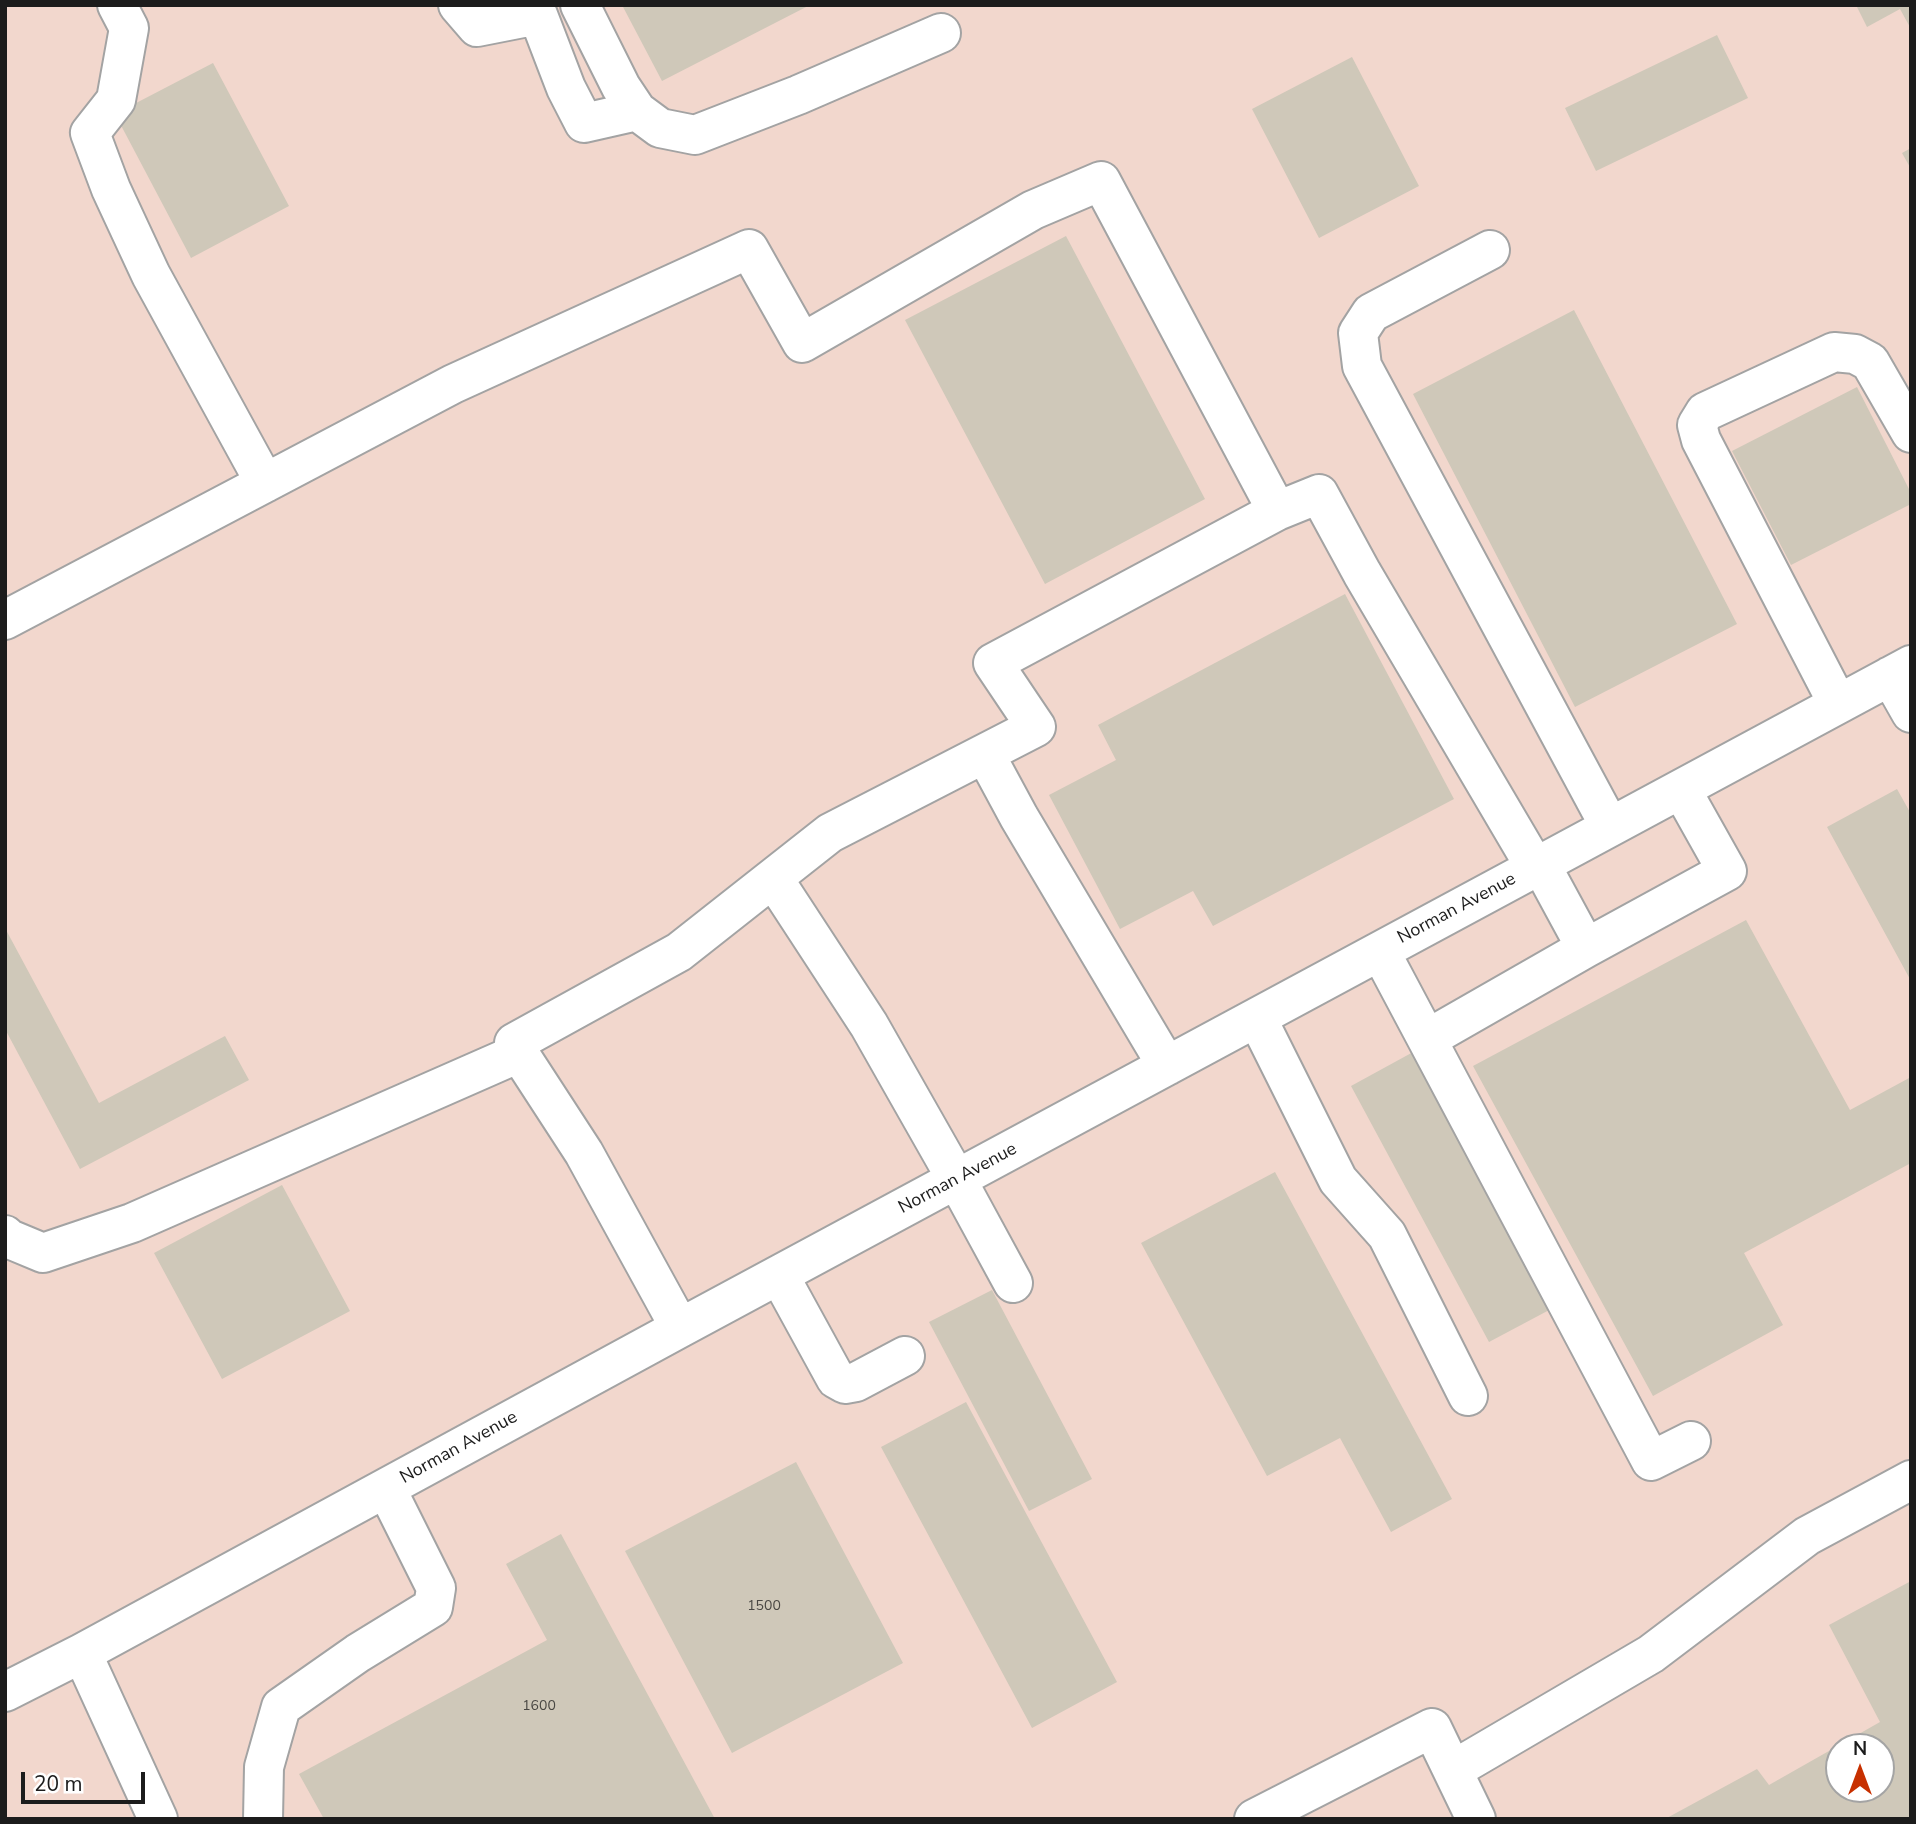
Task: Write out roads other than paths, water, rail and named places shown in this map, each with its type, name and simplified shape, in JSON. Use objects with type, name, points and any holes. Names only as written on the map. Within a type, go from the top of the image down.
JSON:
[{"type":"street","points":[[117,5],[130,28],[116,100],[90,133],[111,189],[151,275],[265,483]]},
{"type":"street","points":[[458,5],[477,27],[538,15],[566,88],[584,123],[637,111]]},
{"type":"street","points":[[580,5],[621,87],[637,111],[660,128],[695,135],[788,99],[941,33]]},
{"type":"street","points":[[5,620],[453,384],[748,249],[802,344],[1033,209],[1101,181],[1277,511]]},
{"type":"street","points":[[1490,250],[1371,313],[1358,333],[1362,366],[1610,827]]},
{"type":"street","points":[[1838,704],[1701,440],[1698,425],[1705,412],[1835,352],[1855,354],[1870,362],[1911,433]]},
{"type":"street","points":[[680,1328],[584,1153],[514,1043],[679,953],[830,833],[1036,727],[993,663],[1277,511],[1320,494],[1362,573],[1586,948]]},
{"type":"street","points":[[1901,670],[1911,713]]},
{"type":"street","name":"Norman Avenue","points":[[5,1692],[82,1653],[1901,670]]},
{"type":"street","points":[[985,754],[1019,817],[1167,1066]]},
{"type":"street","points":[[1427,1039],[1586,948],[1727,872],[1681,789]]},
{"type":"street","points":[[773,878],[869,1025],[1013,1283]]},
{"type":"street","points":[[1380,951],[1651,1461],[1691,1441]]},
{"type":"street","points":[[1257,1018],[1338,1180],[1387,1235],[1468,1396]]},
{"type":"street","points":[[5,1235],[43,1252],[132,1223],[519,1053]]},
{"type":"street","points":[[779,1275],[836,1379],[845,1384],[856,1382],[905,1356]]},
{"type":"street","points":[[1453,1770],[1651,1654],[1807,1536],[1911,1480]]},
{"type":"street","points":[[254,1815],[281,1707],[358,1653],[433,1607],[436,1588],[386,1488]]},
{"type":"street","points":[[82,1653],[158,1819]]},
{"type":"street","points":[[1254,1819],[1432,1728],[1476,1819]]}]
